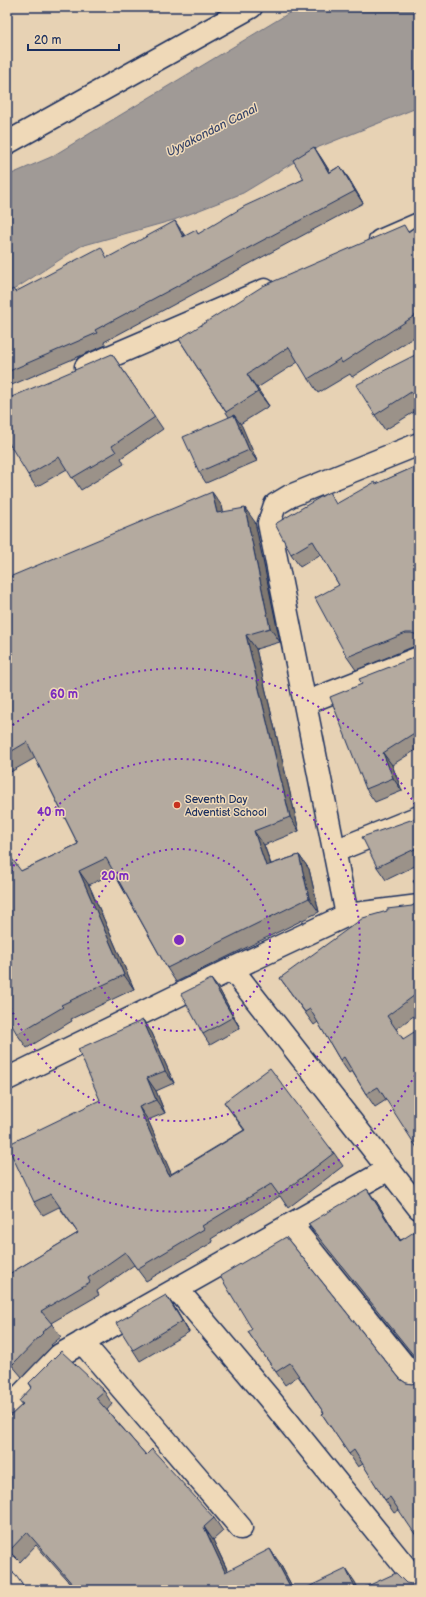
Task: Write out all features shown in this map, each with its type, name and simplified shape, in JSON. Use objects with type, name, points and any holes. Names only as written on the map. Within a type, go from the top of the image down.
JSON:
[{"type":"street","points":[[7,143],[251,7]]},
{"type":"street","points":[[361,249],[419,224]]},
{"type":"street","points":[[65,376],[282,283]]},
{"type":"street","points":[[347,915],[269,523],[275,506],[290,496],[419,444]]},
{"type":"street","points":[[305,703],[419,658]]},
{"type":"street","points":[[335,851],[419,817]]},
{"type":"street","points":[[7,1079],[232,969],[347,915],[419,906]]},
{"type":"street","points":[[232,969],[419,1208]]},
{"type":"street","points":[[7,1410],[60,1355],[389,1169]]},
{"type":"street","points":[[291,1225],[419,1384]]},
{"type":"street","points":[[177,1289],[268,1397],[419,1584]]},
{"type":"street","points":[[82,1342],[241,1528]]},
{"type":"street","points":[[7,1582],[12,1590]]},
{"type":"water","name":"Uyyakondan Canal","points":[[299,7],[419,7],[419,107],[319,147],[243,193],[174,220],[81,246],[7,294],[7,176],[51,157]]},
{"type":"building","points":[[314,147],[329,173],[340,166],[355,191],[95,330],[97,333],[7,372],[7,293],[13,289],[15,292],[101,247],[107,258],[175,221],[183,237],[196,230],[198,234],[245,206],[304,179],[293,160]]},
{"type":"building","points":[[419,224],[419,313],[342,363],[340,359],[308,379],[289,347],[247,374],[258,392],[226,412],[179,339],[263,286],[404,225],[408,232]]},
{"type":"building","points":[[419,353],[419,405],[411,392],[375,415],[356,385]]},
{"type":"building","points":[[112,354],[155,417],[112,446],[116,452],[72,478],[59,457],[28,475],[7,440],[7,399]]},
{"type":"building","points":[[234,415],[249,450],[199,472],[183,437]]},
{"type":"building","points":[[419,465],[419,549],[416,550],[419,555],[419,637],[412,633],[406,633],[347,657],[315,598],[339,585],[313,541],[291,554],[275,524],[329,492],[336,504],[375,482],[376,484]]},
{"type":"building","name":"Seventh Day Adventist School","points":[[212,492],[217,513],[245,508],[270,628],[246,635],[290,817],[254,831],[266,866],[299,855],[309,898],[167,968],[106,858],[79,871],[124,975],[61,1005],[63,1007],[17,1034],[7,1017],[7,852],[21,871],[78,844],[27,742],[7,754],[7,578]]},
{"type":"building","points":[[419,654],[419,730],[383,753],[393,778],[366,789],[330,697],[362,684],[359,679],[415,657]]},
{"type":"building","points":[[419,817],[419,847],[377,867],[362,837]]},
{"type":"building","points":[[419,877],[419,885],[413,881]]},
{"type":"building","points":[[419,901],[419,992],[387,1016],[403,1039],[419,1029],[419,1151],[378,1087],[366,1094],[344,1057],[340,1060],[310,1009],[305,1012],[280,978],[363,918],[387,911],[387,909],[412,906]]},
{"type":"building","points":[[211,979],[233,1017],[203,1034],[181,994]]},
{"type":"building","points":[[143,1020],[165,1071],[147,1078],[156,1100],[139,1107],[169,1176],[245,1130],[224,1102],[270,1068],[334,1153],[279,1195],[271,1184],[202,1226],[204,1229],[137,1269],[125,1252],[88,1278],[90,1282],[41,1311],[52,1324],[42,1332],[43,1333],[13,1364],[7,1357],[7,1272],[9,1274],[78,1233],[51,1194],[34,1202],[7,1145],[100,1100],[78,1049]]},
{"type":"building","points":[[367,1189],[400,1241],[417,1230],[419,1234],[419,1362],[308,1224]]},
{"type":"building","points":[[286,1237],[400,1379],[406,1383],[412,1384],[419,1379],[419,1540],[390,1497],[385,1500],[354,1450],[349,1454],[322,1414],[324,1413],[290,1363],[276,1372],[248,1332],[252,1329],[220,1276]]},
{"type":"building","points":[[166,1295],[182,1321],[133,1350],[116,1323]]},
{"type":"building","points":[[61,1351],[104,1391],[96,1398],[146,1455],[152,1449],[214,1518],[204,1527],[225,1572],[270,1549],[292,1590],[69,1590],[74,1586],[27,1532],[11,1549],[7,1545],[7,1419],[23,1404],[19,1401],[32,1387],[29,1383]]},
{"type":"building","points":[[346,1569],[356,1590],[302,1590]]},
{"type":"building","points":[[396,1573],[406,1583],[412,1584],[419,1579],[419,1590],[359,1590]]},
{"type":"place","name":"Seventh Day Adventist School","points":[[177,805]]}]
